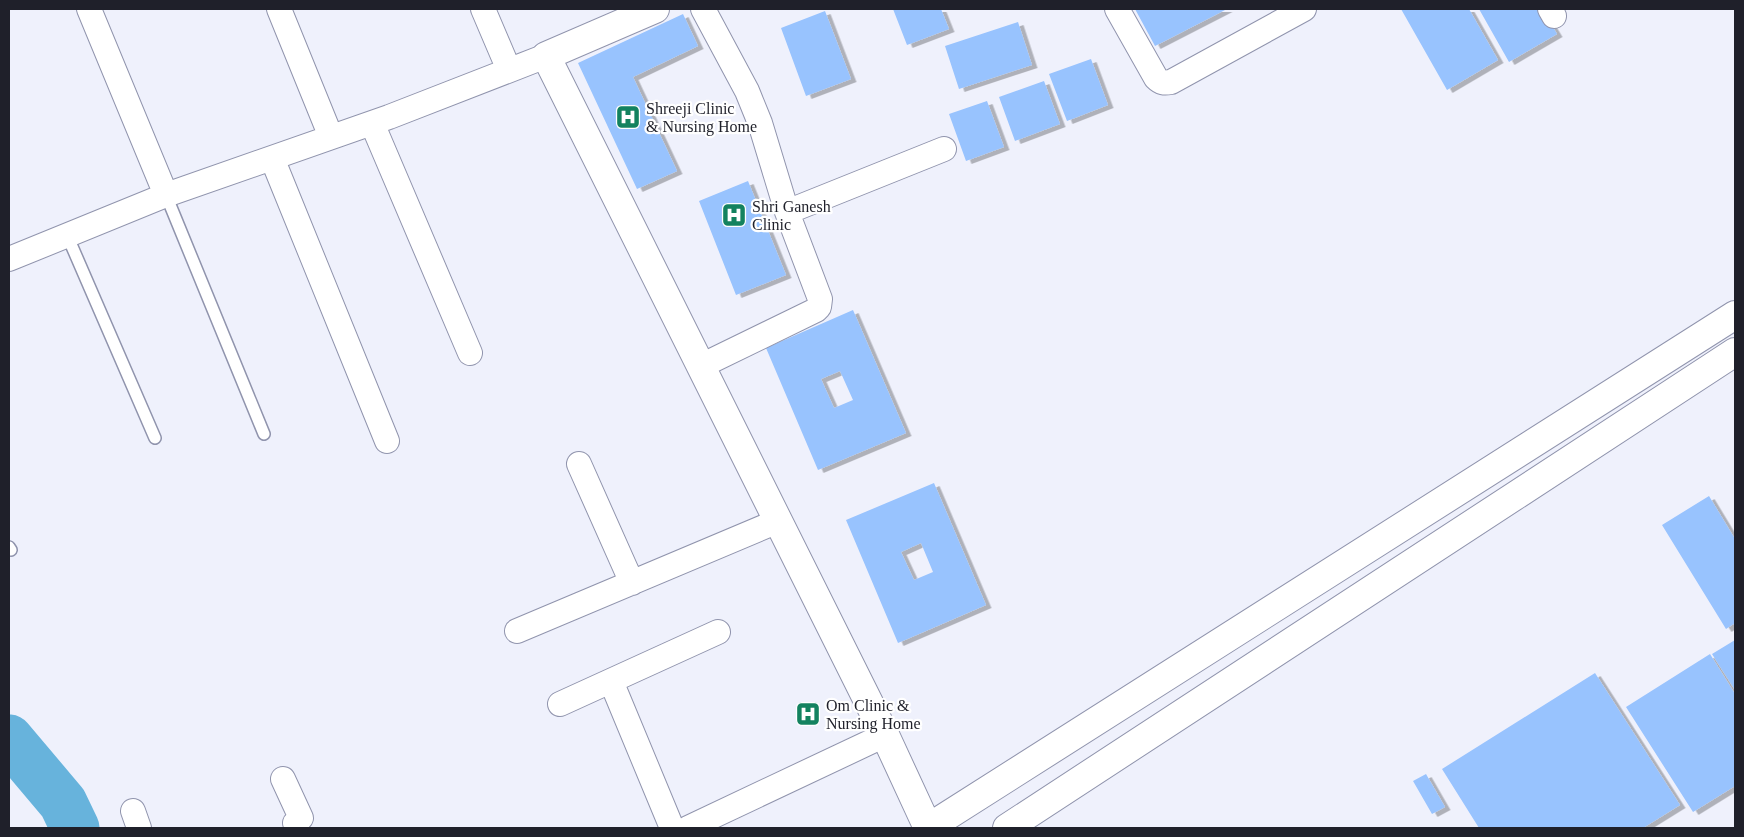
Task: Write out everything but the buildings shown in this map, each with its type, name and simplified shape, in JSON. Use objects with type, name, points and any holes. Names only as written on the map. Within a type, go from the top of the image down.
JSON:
[{"type":"main road","points":[[655,9],[546,56],[885,734],[928,828],[1735,315]]},
{"type":"main road","points":[[1007,828],[1735,352]]},
{"type":"street","points":[[89,9],[166,195]]},
{"type":"street","points":[[279,9],[331,137]]},
{"type":"street","points":[[483,9],[509,70]]},
{"type":"street","points":[[701,366],[816,310],[819,307],[820,299],[787,212],[760,123],[747,91],[703,9]]},
{"type":"street","points":[[1117,9],[1156,78],[1160,82],[1165,83],[1171,82],[1304,9]]},
{"type":"street","points":[[9,259],[166,195],[372,123],[546,56]]},
{"type":"street","points":[[372,123],[470,353]]},
{"type":"street","points":[[787,212],[944,149]]},
{"type":"street","points":[[272,158],[387,442]]},
{"type":"street","points":[[579,464],[632,583]]},
{"type":"street","points":[[517,631],[778,521]]},
{"type":"street","points":[[560,704],[718,632]]},
{"type":"street","points":[[611,681],[672,828]]},
{"type":"street","points":[[688,828],[885,734]]},
{"type":"street","points":[[283,779],[301,818],[295,824],[297,828]]},
{"type":"lane","points":[[166,195],[264,434]]},
{"type":"lane","points":[[67,235],[155,438]]},
{"type":"waterway","points":[[9,739],[63,803],[75,828]]},
{"type":"place","name":"Shreeji Clinic & Nursing Home","points":[[628,117]]},
{"type":"place","name":"Shri Ganesh Clinic","points":[[734,215]]},
{"type":"place","name":"Om Clinic & Nursing Home","points":[[808,714]]}]
